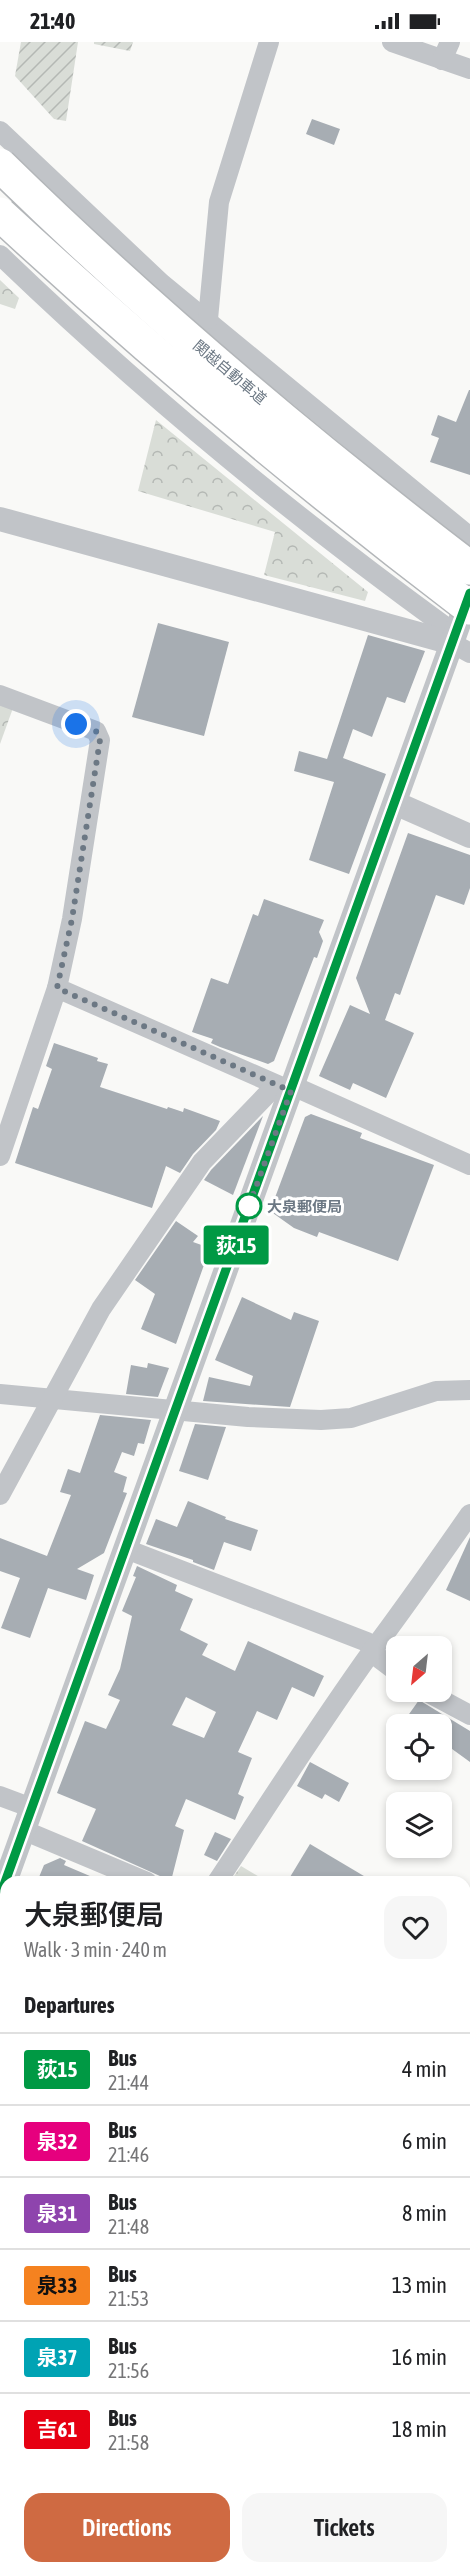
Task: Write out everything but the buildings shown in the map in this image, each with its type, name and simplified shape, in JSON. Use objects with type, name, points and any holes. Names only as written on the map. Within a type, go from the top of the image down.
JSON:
[{"type":"highway","name":"関越自動車道","points":[[0,165],[87,247],[207,353],[313,443],[470,568]]},
{"type":"highway","points":[[0,214],[178,374],[286,464],[470,608]]},
{"type":"street","points":[[208,319],[219,202],[269,42]]},
{"type":"street","points":[[392,42],[470,69]]},
{"type":"street","points":[[442,60],[450,42]]},
{"type":"street","points":[[0,131],[161,283],[208,319],[396,479],[470,537]]},
{"type":"street","points":[[50,303],[111,235]]},
{"type":"street","points":[[0,255],[50,303],[229,462],[446,627],[461,648]]},
{"type":"street","points":[[0,519],[383,622],[461,648]]},
{"type":"street","points":[[383,622],[396,608],[395,590]]},
{"type":"street","points":[[7,1876],[177,1408],[287,1087],[395,803],[461,648],[470,593]]},
{"type":"street","points":[[0,695],[96,731],[100,740],[72,919],[57,988],[0,1156]]},
{"type":"street","points":[[395,803],[470,836]]},
{"type":"street","points":[[57,988],[470,1165]]},
{"type":"street","points":[[0,1495],[101,1309],[202,1162],[287,1087]]},
{"type":"street","points":[[0,1394],[52,1400],[177,1408],[248,1417],[321,1420],[351,1418],[436,1392],[470,1390]]},
{"type":"street","points":[[221,1876],[293,1766],[373,1651],[408,1606],[470,1514]]},
{"type":"street","points":[[126,1549],[367,1642],[386,1662]]},
{"type":"street","points":[[446,1702],[470,1715]]},
{"type":"street","points":[[0,1796],[27,1819],[136,1876]]},
{"type":"green space","points":[[21,42],[78,42],[66,121],[54,119],[15,76]]},
{"type":"green space","points":[[94,42],[133,42],[130,51],[94,44]]},
{"type":"green space","points":[[0,280],[19,298],[15,309],[0,304]]},
{"type":"green space","points":[[156,420],[368,592],[365,601],[264,575],[275,532],[138,491]]},
{"type":"green space","points":[[0,703],[13,708],[0,744]]},
{"type":"green space","points":[[241,1866],[258,1876],[234,1876]]},
{"type":"bus line","name":"荻15","points":[[7,1876],[470,593]]},
{"type":"place","name":"大泉郵便局","points":[[249,1206]]},
{"type":"route","points":[[76,724],[96,731],[100,740],[72,919],[57,988],[291,1091],[249,1206]]}]
